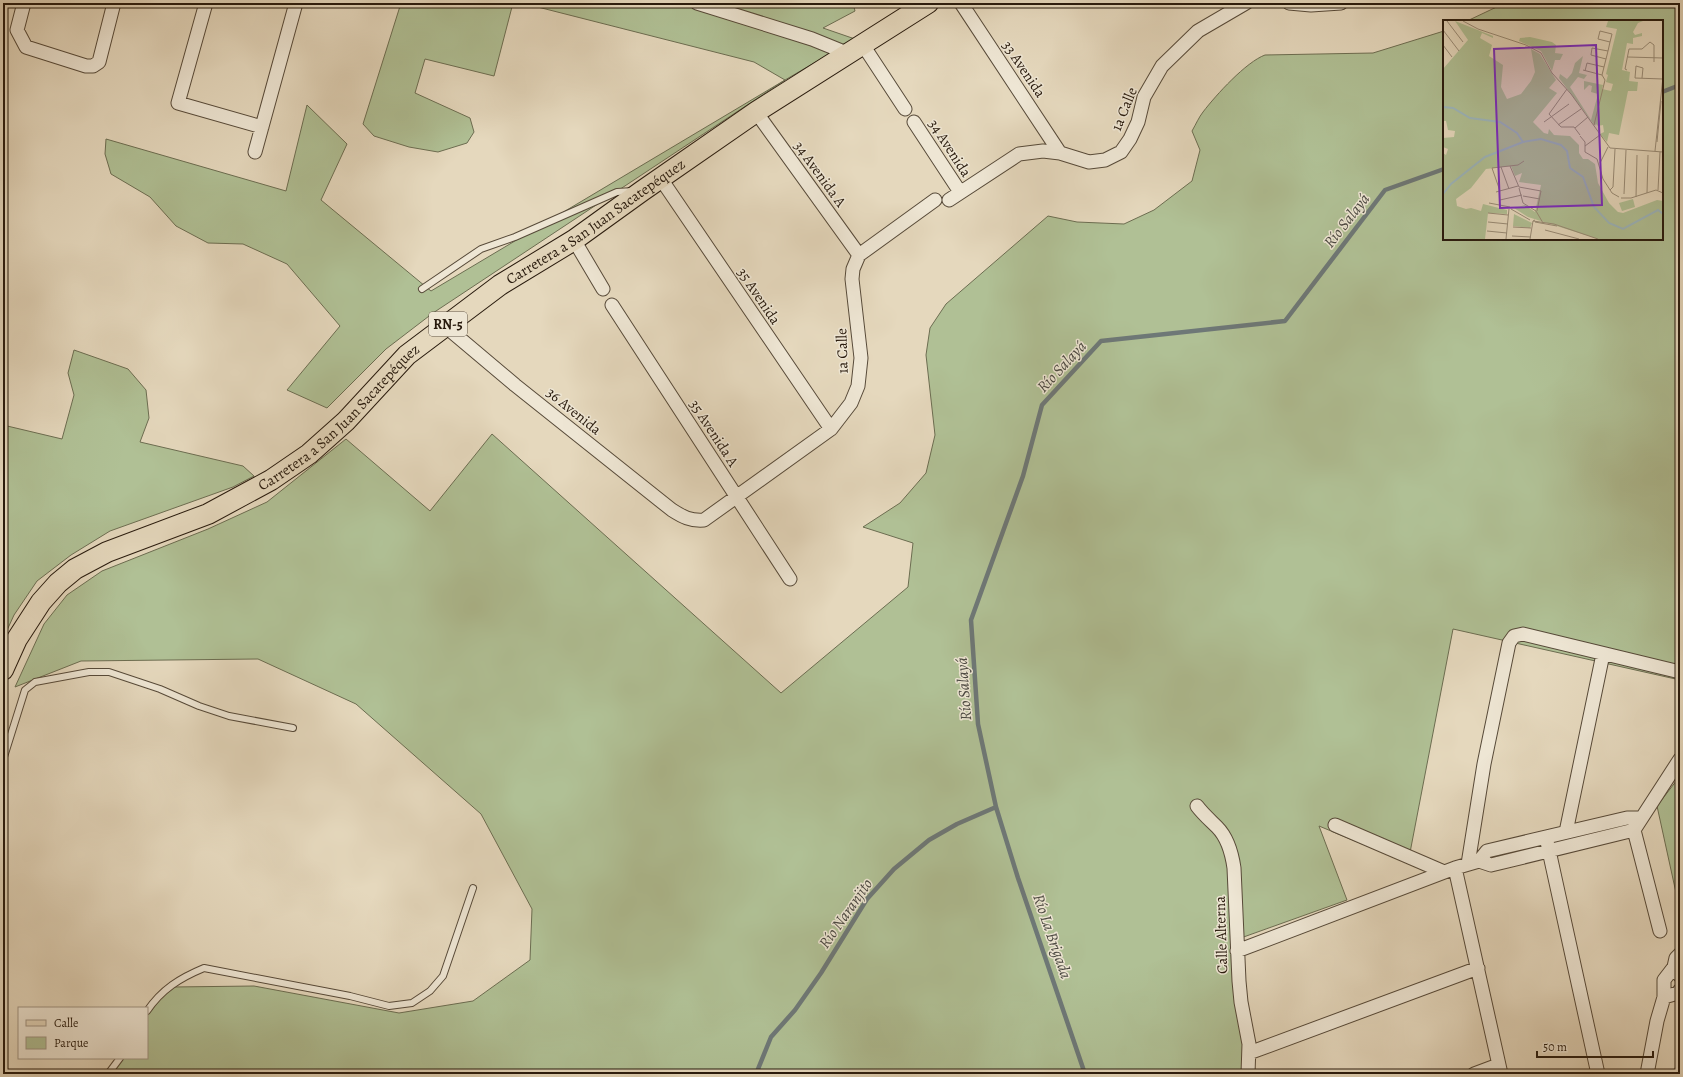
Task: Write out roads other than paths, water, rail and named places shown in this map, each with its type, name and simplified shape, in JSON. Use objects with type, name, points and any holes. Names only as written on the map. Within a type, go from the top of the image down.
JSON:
[{"type":"main road","name":"Carretera a San Juan Sacatepéquez","points":[[3,670],[18,639],[41,602],[58,583],[75,569],[107,552],[208,514],[271,480],[309,454],[346,421],[407,355],[500,285],[574,240],[756,112],[928,3]]},
{"type":"street","points":[[24,3],[17,30],[26,47],[93,66],[99,62],[114,3]]},
{"type":"street","points":[[206,3],[178,103],[262,127]]},
{"type":"street","points":[[255,152],[296,3]]},
{"type":"street","points":[[697,3],[812,39],[856,49],[905,109]]},
{"type":"street","name":"33 Avenida","points":[[961,3],[1060,153]]},
{"type":"street","name":"1a Calle","points":[[949,200],[1019,154],[1044,151],[1060,153],[1089,162],[1105,160],[1121,152],[1130,139],[1138,122],[1144,98],[1162,66],[1198,31],[1246,3]]},
{"type":"street","points":[[1289,3],[1311,5],[1341,3]]},
{"type":"street","name":"34 Avenida A","points":[[756,112],[859,255]]},
{"type":"street","name":"34 Avenida","points":[[914,122],[960,192]]},
{"type":"street","name":"35 Avenida","points":[[661,179],[831,429]]},
{"type":"street","points":[[859,255],[935,200]]},
{"type":"street","points":[[574,240],[603,289]]},
{"type":"street","name":"1a Calle","points":[[685,519],[695,521],[704,520],[831,429],[851,403],[858,386],[861,358],[852,279],[853,269],[859,255]]},
{"type":"street","name":"35 Avenida A","points":[[612,305],[790,579]]},
{"type":"street","name":"36 Avenida","points":[[445,326],[515,385],[685,519]]},
{"type":"street","points":[[1474,863],[1484,764],[1509,643],[1514,636],[1523,634],[1680,672]]},
{"type":"street","points":[[1566,832],[1603,654]]},
{"type":"street","points":[[1237,951],[1449,870],[1474,863],[1491,865],[1634,830],[1680,759]]},
{"type":"street","name":"Calle Alterna","points":[[1197,806],[1218,828],[1232,854],[1241,1002],[1249,1044],[1248,1074]]},
{"type":"street","points":[[1474,863],[1487,851],[1627,818],[1641,818]]},
{"type":"street","points":[[1335,825],[1449,870]]},
{"type":"street","points":[[1634,830],[1660,931]]},
{"type":"street","points":[[1546,837],[1598,1074]]},
{"type":"street","points":[[1449,870],[1478,968],[1500,1069],[1474,1074]]},
{"type":"street","points":[[1647,1074],[1657,1021],[1664,997],[1664,980],[1677,971],[1676,958],[1680,954]]},
{"type":"street","points":[[1249,1053],[1478,968]]},
{"type":"street","points":[[1664,997],[1678,993],[1680,990]]},
{"type":"lane","points":[[422,289],[481,249],[515,238],[617,192],[642,191]]},
{"type":"lane","points":[[3,760],[25,690],[35,682],[88,672],[109,672],[160,689],[199,706],[229,716],[293,728]]},
{"type":"lane","points":[[148,1010],[160,994],[170,985],[182,977],[204,968],[350,996],[389,1006],[412,1003],[430,991],[443,976],[473,888]]},
{"type":"lane","points":[[108,1074],[119,1059]]},
{"type":"waterway","name":"Río Salayá","points":[[1663,92],[1680,85]]},
{"type":"waterway","name":"Río Salayá","points":[[1085,1074],[1018,878],[996,807],[978,724],[971,620],[1023,476],[1042,405],[1101,341],[1285,321],[1385,190],[1443,169]]},
{"type":"waterway","name":"Río Naranjito","points":[[756,1074],[771,1037],[795,1010],[821,973],[867,899],[894,869],[929,840],[957,824],[996,807]]},
{"type":"water label","name":"Río La Brigada","points":[[1053,936]]}]
